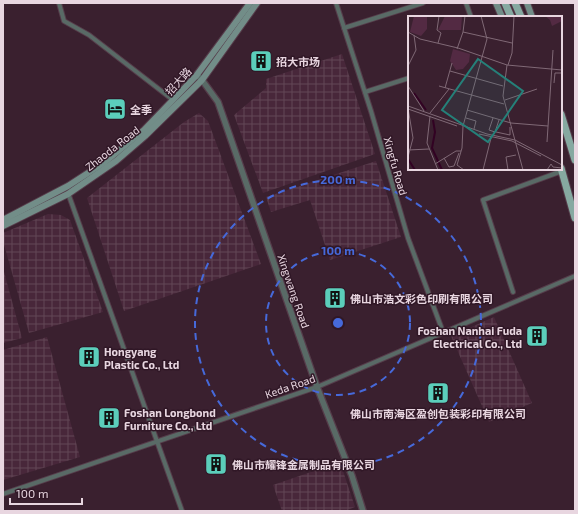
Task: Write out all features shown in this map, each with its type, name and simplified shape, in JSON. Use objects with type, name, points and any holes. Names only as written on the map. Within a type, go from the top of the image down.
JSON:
[{"type":"main road","name":"招大路","points":[[3,220],[68,186],[105,162],[139,134],[199,78],[250,3]]},
{"type":"main road","name":"Zhaoda Road","points":[[3,226],[68,194],[116,161],[145,136],[199,78],[257,3]]},
{"type":"main road","points":[[496,3],[502,16]]},
{"type":"main road","points":[[505,3],[511,16]]},
{"type":"main road","points":[[515,3],[521,16]]},
{"type":"main road","points":[[527,3],[532,16]]},
{"type":"main road","points":[[562,117],[575,160]]},
{"type":"main road","points":[[561,170],[575,218]]},
{"type":"street","points":[[58,3],[64,21],[89,35],[174,101]]},
{"type":"street","name":"Xingfu Road","points":[[336,3],[365,92],[408,238],[443,332]]},
{"type":"street","points":[[344,28],[423,3]]},
{"type":"street","points":[[466,3],[471,16]]},
{"type":"street","name":"Xingwang Road","points":[[199,78],[218,102],[317,387],[352,476],[362,511]]},
{"type":"street","points":[[365,92],[408,78]]},
{"type":"street","points":[[513,292],[483,200],[561,170]]},
{"type":"street","points":[[68,186],[68,194],[182,511]]},
{"type":"street","name":"Keda Road","points":[[3,494],[157,440],[317,387],[575,276]]},
{"type":"shaded area","points":[[342,54],[375,154],[263,193],[234,115],[266,88],[266,79]]},
{"type":"shaded area","points":[[199,113],[208,121],[261,264],[124,311],[87,198],[184,122]]},
{"type":"shaded area","points":[[376,161],[401,237],[330,260],[310,200],[271,212],[266,197]]},
{"type":"shaded area","points":[[48,214],[61,215],[70,220],[103,312],[29,333],[3,241],[3,233]]},
{"type":"shaded area","points":[[3,268],[22,338],[3,343]]},
{"type":"shaded area","points":[[494,317],[532,403],[489,422],[451,336]]},
{"type":"shaded area","points":[[47,337],[80,457],[3,480],[3,350]]},
{"type":"shaded area","points":[[340,462],[355,507],[345,511],[282,511],[273,485]]},
{"type":"place","name":"招大市场","points":[[261,61]]},
{"type":"place","name":"全季","points":[[115,109]]},
{"type":"place","name":"佛山市浩文彩色印刷有限公司","points":[[335,298]]},
{"type":"place","name":"Foshan Nanhai Fuda Electrical Co., Ltd","points":[[537,336]]},
{"type":"place","name":"Hongyang Plastic Co., Ltd","points":[[89,357]]},
{"type":"place","name":"佛山市南海区盈创包装彩印有限公司","points":[[438,393]]},
{"type":"place","name":"Foshan Longbond Furniture Co., Ltd","points":[[109,418]]},
{"type":"place","name":"佛山市耀锋金属制品有限公司","points":[[216,464]]}]
